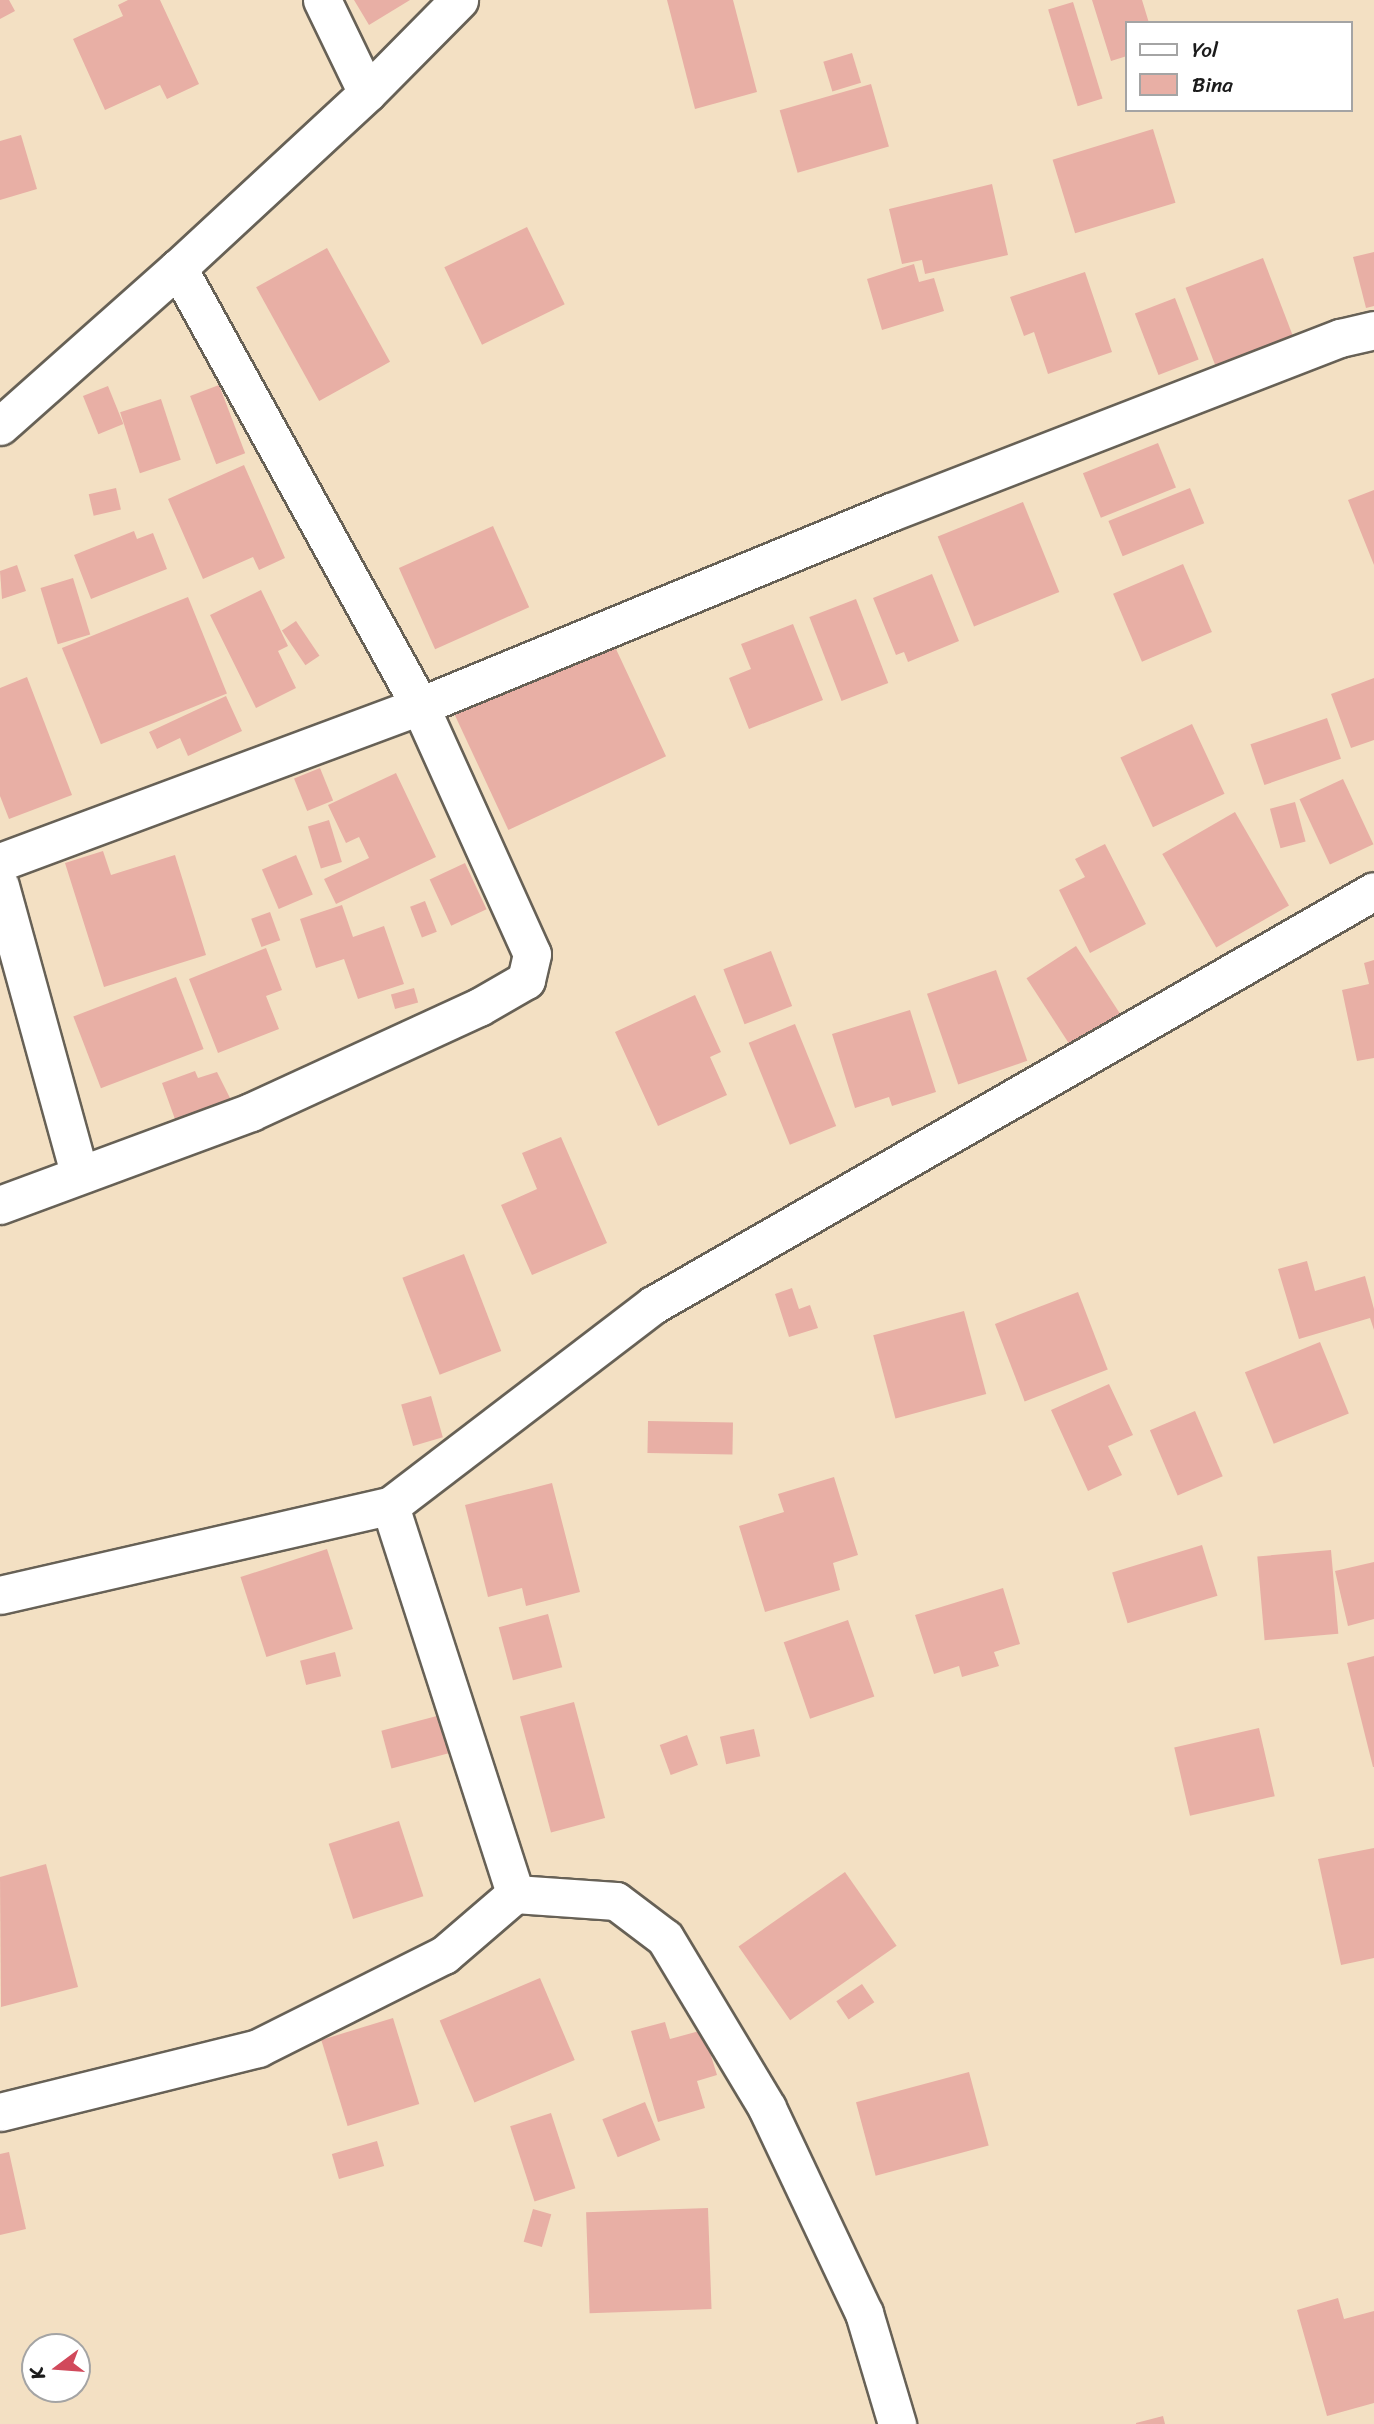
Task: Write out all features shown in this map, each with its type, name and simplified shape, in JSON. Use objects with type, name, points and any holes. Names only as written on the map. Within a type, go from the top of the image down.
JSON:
[{"type":"street","points":[[322,0],[367,93]]},
{"type":"street","points":[[0,425],[178,268],[367,93],[459,0]]},
{"type":"street","points":[[0,1205],[79,1173],[251,1112],[479,1007],[526,980],[532,954],[419,706],[178,268]]},
{"type":"street","points":[[0,862],[419,706],[891,512],[1340,338],[1374,330]]},
{"type":"street","points":[[0,886],[79,1173]]},
{"type":"street","points":[[0,1595],[390,1506],[653,1305],[1374,891]]},
{"type":"street","points":[[390,1506],[515,1894]]},
{"type":"street","points":[[0,2112],[258,2048],[444,1955],[515,1894],[616,1901],[664,1938],[767,2108],[864,2313],[897,2424]]},
{"type":"building","points":[[0,0],[9,0],[15,11],[0,19]]},
{"type":"building","points":[[128,0],[160,0],[199,84],[167,99],[160,85],[105,110],[73,39],[123,16],[118,5]]},
{"type":"building","points":[[354,0],[410,0],[369,25]]},
{"type":"building","points":[[667,0],[733,0],[757,92],[695,109]]},
{"type":"building","points":[[1092,0],[1142,0],[1148,21],[1126,21],[1126,56],[1111,61]]},
{"type":"building","points":[[1073,2],[1103,99],[1078,106],[1048,10]]},
{"type":"building","points":[[852,53],[861,83],[832,91],[823,62]]},
{"type":"building","points":[[871,84],[889,146],[798,173],[780,110]]},
{"type":"building","points":[[1153,129],[1176,203],[1075,233],[1053,160]]},
{"type":"building","points":[[21,135],[37,189],[0,200],[0,141]]},
{"type":"building","points":[[992,184],[1008,255],[925,274],[922,260],[902,264],[889,209]]},
{"type":"building","points":[[527,227],[565,304],[482,345],[444,267]]},
{"type":"building","points":[[327,248],[390,362],[319,401],[256,287]]},
{"type":"building","points":[[1374,252],[1374,306],[1366,308],[1353,257]]},
{"type":"building","points":[[1263,258],[1296,344],[1218,374],[1186,288]]},
{"type":"building","points":[[914,264],[919,282],[934,278],[944,311],[882,330],[867,279]]},
{"type":"building","points":[[1085,272],[1112,352],[1048,374],[1034,332],[1024,336],[1010,297]]},
{"type":"building","points":[[1175,298],[1199,360],[1159,375],[1135,313]]},
{"type":"building","points":[[219,385],[245,453],[216,464],[190,396]]},
{"type":"building","points":[[108,386],[123,424],[98,434],[83,396]]},
{"type":"building","points":[[161,399],[181,460],[140,473],[120,412]]},
{"type":"building","points":[[1158,443],[1176,488],[1101,518],[1083,473]]},
{"type":"building","points":[[244,465],[285,558],[259,570],[253,557],[203,579],[168,499]]},
{"type":"building","points":[[116,488],[121,509],[94,516],[89,494]]},
{"type":"building","points":[[1190,488],[1204,523],[1123,556],[1108,521]]},
{"type":"building","points":[[1374,490],[1374,565],[1348,500]]},
{"type":"building","points":[[1023,502],[1059,592],[974,626],[938,536]]},
{"type":"building","points":[[493,526],[529,607],[435,649],[399,568]]},
{"type":"building","points":[[134,531],[137,539],[153,533],[167,569],[91,599],[74,555]]},
{"type":"building","points":[[1183,564],[1212,632],[1142,662],[1113,594]]},
{"type":"building","points":[[17,565],[26,591],[2,599],[0,571]]},
{"type":"building","points":[[932,574],[959,641],[908,662],[904,652],[896,655],[873,598]]},
{"type":"building","points":[[73,578],[90,634],[58,644],[40,588]]},
{"type":"building","points":[[261,590],[288,646],[278,651],[296,688],[256,708],[210,615]]},
{"type":"building","points":[[188,597],[227,693],[101,744],[62,648]]},
{"type":"building","points":[[856,599],[888,683],[842,701],[809,617]]},
{"type":"building","points":[[296,621],[319,656],[305,665],[282,631]]},
{"type":"building","points":[[793,624],[823,700],[749,729],[729,678],[751,669],[741,644]]},
{"type":"building","points":[[609,634],[666,756],[508,830],[451,708]]},
{"type":"building","points":[[27,677],[72,795],[9,819],[0,796],[0,688]]},
{"type":"building","points":[[1374,678],[1374,740],[1351,748],[1331,694]]},
{"type":"building","points":[[226,696],[242,731],[188,756],[180,738],[157,749],[149,732]]},
{"type":"building","points":[[1327,718],[1341,759],[1264,785],[1250,744]]},
{"type":"building","points":[[1192,724],[1225,794],[1153,827],[1120,757]]},
{"type":"building","points":[[320,768],[333,800],[307,811],[294,778]]},
{"type":"building","points":[[396,773],[436,857],[336,904],[324,879],[369,858],[359,837],[346,843],[328,805]]},
{"type":"building","points":[[1343,779],[1373,844],[1330,865],[1299,799]]},
{"type":"building","points":[[1295,802],[1306,842],[1280,848],[1270,809]]},
{"type":"building","points":[[1235,812],[1289,906],[1216,948],[1162,854]]},
{"type":"building","points":[[329,820],[342,862],[321,869],[308,826]]},
{"type":"building","points":[[1105,844],[1146,924],[1090,953],[1059,890],[1085,877],[1075,859]]},
{"type":"building","points":[[103,851],[111,875],[175,855],[206,955],[104,987],[65,863]]},
{"type":"building","points":[[296,855],[313,895],[279,909],[262,869]]},
{"type":"building","points":[[465,863],[487,909],[451,926],[430,879]]},
{"type":"building","points":[[425,901],[437,932],[422,938],[410,907]]},
{"type":"building","points":[[342,905],[353,937],[384,926],[404,984],[358,999],[344,959],[316,968],[300,919]]},
{"type":"building","points":[[270,912],[280,940],[261,947],[251,919]]},
{"type":"building","points":[[1076,946],[1121,1016],[1072,1048],[1027,978]]},
{"type":"building","points":[[266,948],[282,990],[266,996],[279,1029],[218,1053],[189,979]]},
{"type":"building","points":[[771,951],[792,1006],[745,1024],[723,969]]},
{"type":"building","points":[[1374,960],[1374,1058],[1357,1061],[1342,990],[1369,984],[1364,963]]},
{"type":"building","points":[[996,970],[1027,1061],[958,1085],[927,994]]},
{"type":"building","points":[[176,977],[204,1049],[101,1088],[73,1016]]},
{"type":"building","points":[[414,988],[418,1002],[395,1009],[391,995]]},
{"type":"building","points":[[695,995],[721,1052],[710,1057],[727,1095],[658,1126],[615,1032]]},
{"type":"building","points":[[910,1010],[936,1092],[892,1106],[889,1097],[855,1108],[832,1034]]},
{"type":"building","points":[[795,1024],[836,1126],[790,1145],[749,1043]]},
{"type":"building","points":[[195,1071],[198,1078],[217,1072],[232,1102],[176,1122],[162,1083]]},
{"type":"building","points":[[561,1137],[607,1243],[532,1275],[501,1205],[537,1189],[522,1153]]},
{"type":"building","points":[[464,1254],[501,1351],[440,1375],[402,1278]]},
{"type":"building","points":[[1307,1261],[1315,1291],[1365,1276],[1374,1309],[1374,1330],[1370,1318],[1299,1339],[1278,1269]]},
{"type":"building","points":[[792,1288],[799,1309],[810,1305],[818,1328],[789,1337],[775,1294]]},
{"type":"building","points":[[1078,1292],[1108,1369],[1025,1401],[995,1324]]},
{"type":"building","points":[[964,1311],[986,1394],[895,1418],[873,1335]]},
{"type":"building","points":[[1320,1342],[1349,1413],[1274,1444],[1245,1372]]},
{"type":"building","points":[[1109,1384],[1133,1435],[1108,1446],[1122,1475],[1088,1491],[1051,1410]]},
{"type":"building","points":[[431,1396],[443,1437],[413,1446],[401,1405]]},
{"type":"building","points":[[1195,1411],[1223,1476],[1178,1496],[1150,1430]]},
{"type":"building","points":[[648,1421],[733,1422],[732,1454],[647,1453]]},
{"type":"building","points":[[834,1477],[858,1555],[833,1563],[840,1590],[765,1612],[739,1526],[784,1512],[778,1494]]},
{"type":"building","points":[[552,1483],[580,1592],[526,1606],[522,1588],[488,1597],[465,1505]]},
{"type":"building","points":[[1202,1545],[1217,1596],[1128,1623],[1112,1572]]},
{"type":"building","points":[[327,1549],[353,1629],[266,1657],[240,1577]]},
{"type":"building","points":[[1331,1550],[1338,1634],[1265,1640],[1257,1556]]},
{"type":"building","points":[[1374,1562],[1374,1619],[1348,1626],[1335,1571]]},
{"type":"building","points":[[1003,1588],[1020,1644],[994,1652],[999,1666],[962,1677],[959,1666],[934,1674],[915,1615]]},
{"type":"building","points":[[548,1614],[562,1667],[513,1680],[499,1627]]},
{"type":"building","points":[[848,1620],[874,1697],[810,1719],[784,1642]]},
{"type":"building","points":[[335,1652],[341,1676],[306,1685],[300,1661]]},
{"type":"building","points":[[1374,1656],[1374,1767],[1373,1767],[1347,1663]]},
{"type":"building","points":[[574,1702],[605,1818],[551,1832],[520,1716]]},
{"type":"building","points":[[448,1713],[458,1751],[391,1769],[381,1731]]},
{"type":"building","points":[[1259,1728],[1275,1796],[1190,1816],[1174,1748]]},
{"type":"building","points":[[754,1729],[760,1756],[726,1764],[720,1737]]},
{"type":"building","points":[[687,1735],[698,1765],[671,1775],[660,1745]]},
{"type":"building","points":[[399,1821],[423,1896],[353,1919],[329,1844]]},
{"type":"building","points":[[1374,1848],[1374,1958],[1341,1965],[1318,1859]]},
{"type":"building","points":[[46,1864],[78,1987],[1,2007],[0,1877]]},
{"type":"building","points":[[845,1872],[897,1946],[790,2020],[739,1947]]},
{"type":"building","points":[[540,1978],[575,2060],[474,2103],[440,2021]]},
{"type":"building","points":[[862,1984],[874,2002],[849,2020],[836,2001]]},
{"type":"building","points":[[393,2018],[419,2104],[348,2126],[321,2040]]},
{"type":"building","points":[[665,2022],[670,2039],[703,2030],[717,2075],[697,2081],[705,2108],[658,2122],[631,2031]]},
{"type":"building","points":[[969,2072],[989,2145],[876,2176],[856,2102]]},
{"type":"building","points":[[645,2102],[660,2140],[618,2157],[602,2119]]},
{"type":"building","points":[[551,2113],[575,2188],[535,2201],[510,2126]]},
{"type":"building","points":[[377,2141],[384,2166],[339,2179],[332,2154]]},
{"type":"building","points":[[9,2152],[26,2229],[0,2235],[0,2154]]},
{"type":"building","points":[[708,2208],[712,2309],[590,2313],[586,2212]]},
{"type":"building","points":[[533,2209],[551,2214],[542,2247],[524,2242]]},
{"type":"building","points":[[1338,2298],[1344,2319],[1374,2311],[1374,2403],[1327,2416],[1297,2310]]},
{"type":"building","points":[[1163,2416],[1165,2424],[1136,2424],[1136,2423]]}]
